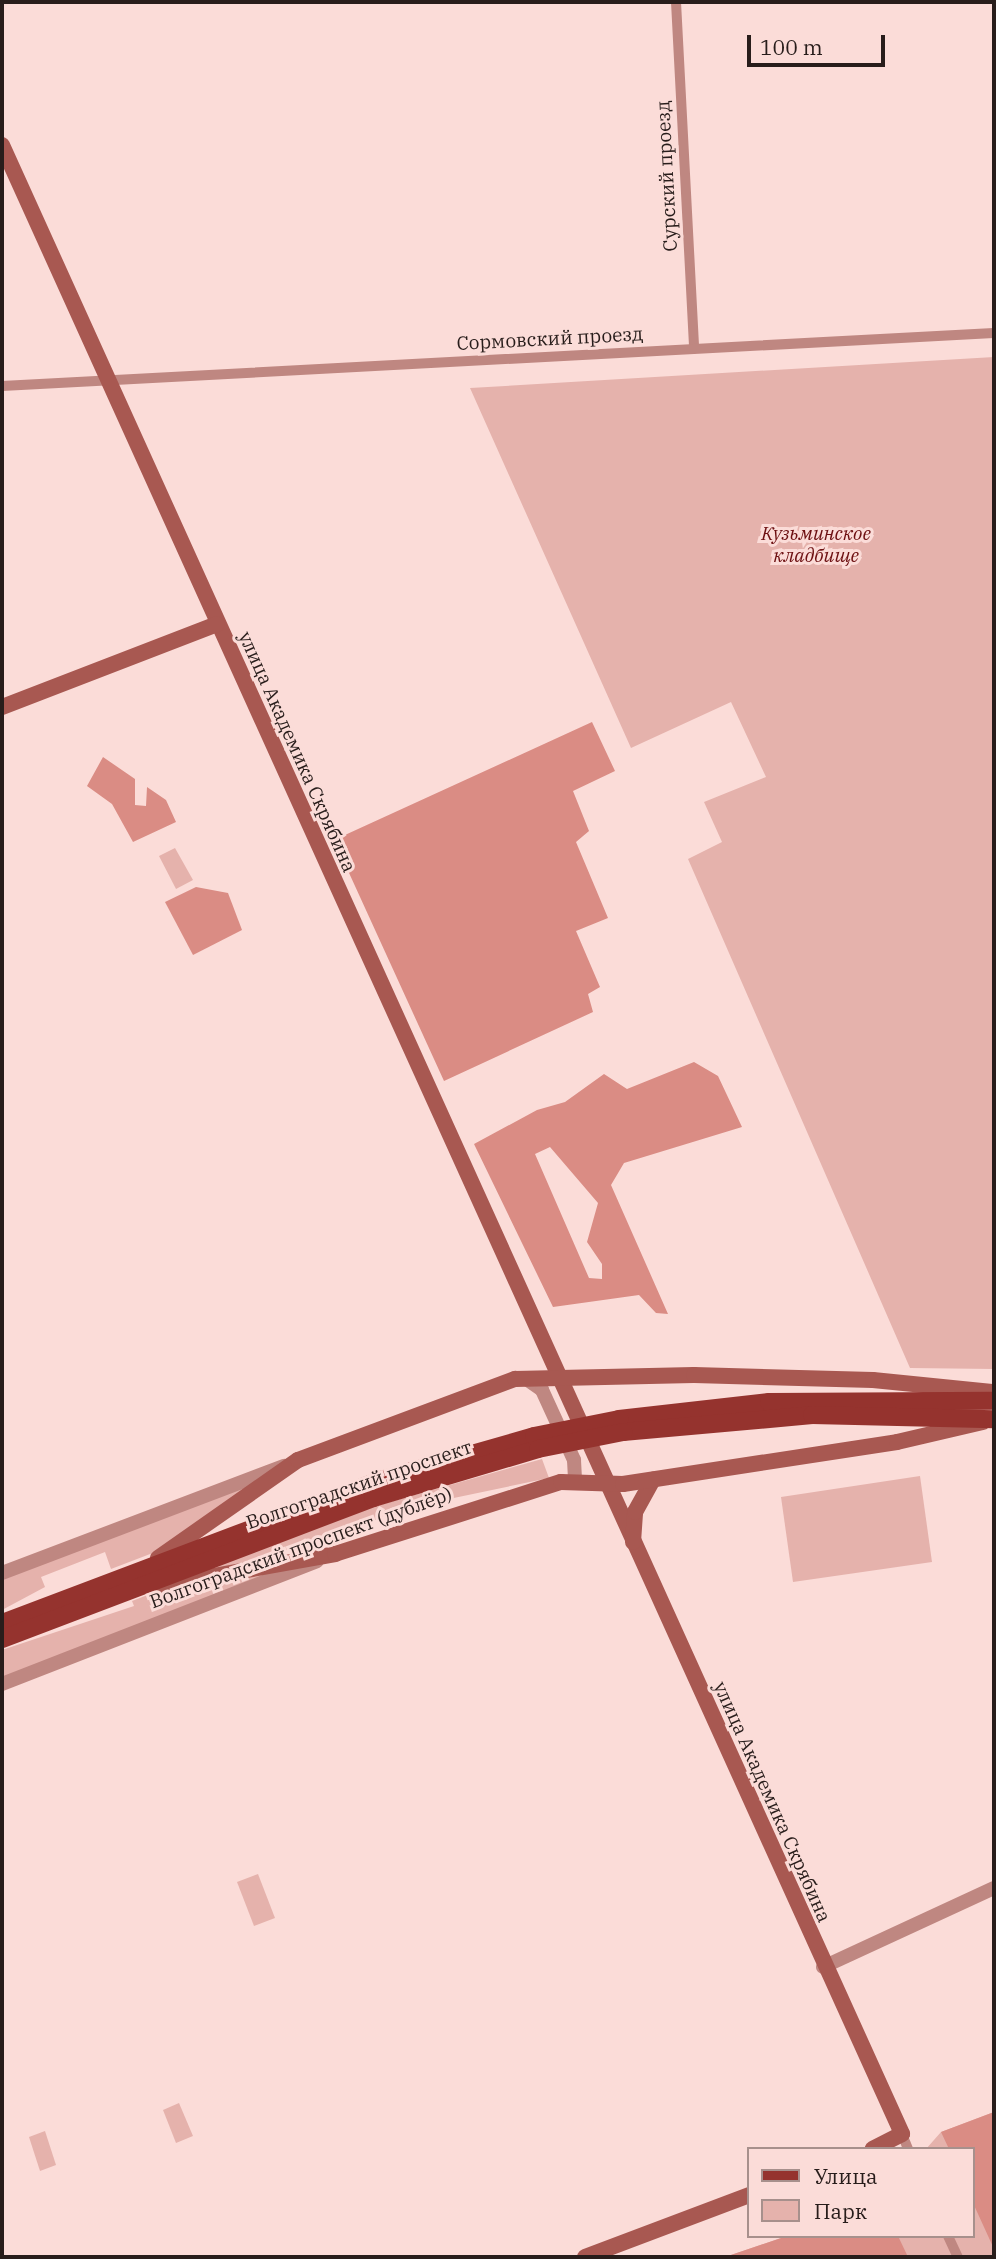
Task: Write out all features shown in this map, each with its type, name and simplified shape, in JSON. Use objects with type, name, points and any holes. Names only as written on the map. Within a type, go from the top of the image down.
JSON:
[{"type":"main road","name":"улица Академика Скрябина","points":[[2,145],[556,1374],[557,1402],[578,1450],[605,1486],[905,2141]]},
{"type":"main road","points":[[2,707],[218,624]]},
{"type":"main road","points":[[119,1579],[179,1546],[298,1460],[525,1378],[556,1374],[873,1380],[994,1392]]},
{"type":"main road","name":"Волгоградский проспект","points":[[2,1623],[381,1479],[536,1443],[769,1402],[994,1401]]},
{"type":"main road","name":"Волгоградский проспект","points":[[621,1426],[812,1415],[994,1419]]},
{"type":"main road","name":"Волгоградский проспект (дублёр)","points":[[335,1554],[575,1480],[605,1486],[653,1480],[897,1443],[994,1419]]},
{"type":"main road","name":"Волгоградский проспект","points":[[2,1639],[373,1498],[536,1443]]},
{"type":"main road","points":[[634,1548],[635,1512],[653,1480]]},
{"type":"main road","points":[[95,1604],[188,1579],[335,1554]]},
{"type":"main road","points":[[881,2147],[905,2141]]},
{"type":"main road","points":[[585,2257],[748,2195]]},
{"type":"street","name":"Сурский проезд","points":[[676,2],[694,349]]},
{"type":"street","name":"Сормовский проезд","points":[[2,387],[994,333]]},
{"type":"street","points":[[525,1378],[541,1390],[575,1461],[575,1480]]},
{"type":"street","points":[[2,1573],[298,1460]]},
{"type":"street","name":"Волгоградский проспект (дублёр)","points":[[2,1684],[335,1554]]},
{"type":"street","points":[[823,1967],[994,1888]]},
{"type":"street","points":[[949,2238],[958,2257]]},
{"type":"green space","name":"Кузьминское кладбище","points":[[994,357],[994,1369],[910,1368],[688,859],[722,842],[704,802],[766,777],[731,702],[631,748],[470,388]]},
{"type":"green space","points":[[175,848],[193,880],[176,889],[159,856]]},
{"type":"green space","points":[[542,1459],[549,1478],[425,1504],[288,1548],[280,1560],[195,1573],[344,1515]]},
{"type":"green space","points":[[920,1476],[932,1562],[793,1582],[781,1497]]},
{"type":"green space","points":[[248,1484],[253,1488],[171,1546],[111,1569],[105,1552],[41,1577],[45,1587],[2,1610],[2,1578]]},
{"type":"green space","points":[[284,1570],[2,1678],[2,1650],[134,1606],[132,1601],[176,1584]]},
{"type":"green space","points":[[258,1874],[275,1918],[254,1926],[237,1882]]},
{"type":"green space","points":[[179,2103],[193,2136],[176,2143],[163,2110]]},
{"type":"green space","points":[[994,2112],[994,2257],[725,2257],[781,2238],[975,2238],[975,2147],[928,2147],[941,2132]]},
{"type":"green space","points":[[45,2131],[56,2165],[40,2171],[29,2137]]},
{"type":"shaded area","points":[[592,722],[615,771],[573,791],[589,831],[576,842],[608,918],[576,931],[600,987],[588,994],[593,1012],[444,1081],[334,840]]},
{"type":"shaded area","points":[[103,757],[135,779],[135,805],[146,806],[147,787],[166,800],[176,822],[133,842],[112,804],[87,786]]},
{"type":"shaded area","points":[[196,887],[228,893],[242,930],[193,955],[165,902]]},
{"type":"shaded area","points":[[694,1062],[718,1076],[742,1127],[624,1163],[611,1185],[668,1314],[656,1313],[639,1295],[553,1307],[474,1144],[537,1110],[565,1102],[604,1074],[627,1089]],"holes":[[[550,1147],[598,1203],[587,1242],[602,1264],[602,1279],[589,1278],[535,1154]]]},
{"type":"shaded area","points":[[994,2112],[994,2249],[975,2207],[975,2147],[948,2147],[941,2132]]},
{"type":"shaded area","points":[[781,2238],[899,2238],[908,2257],[725,2257]]}]
